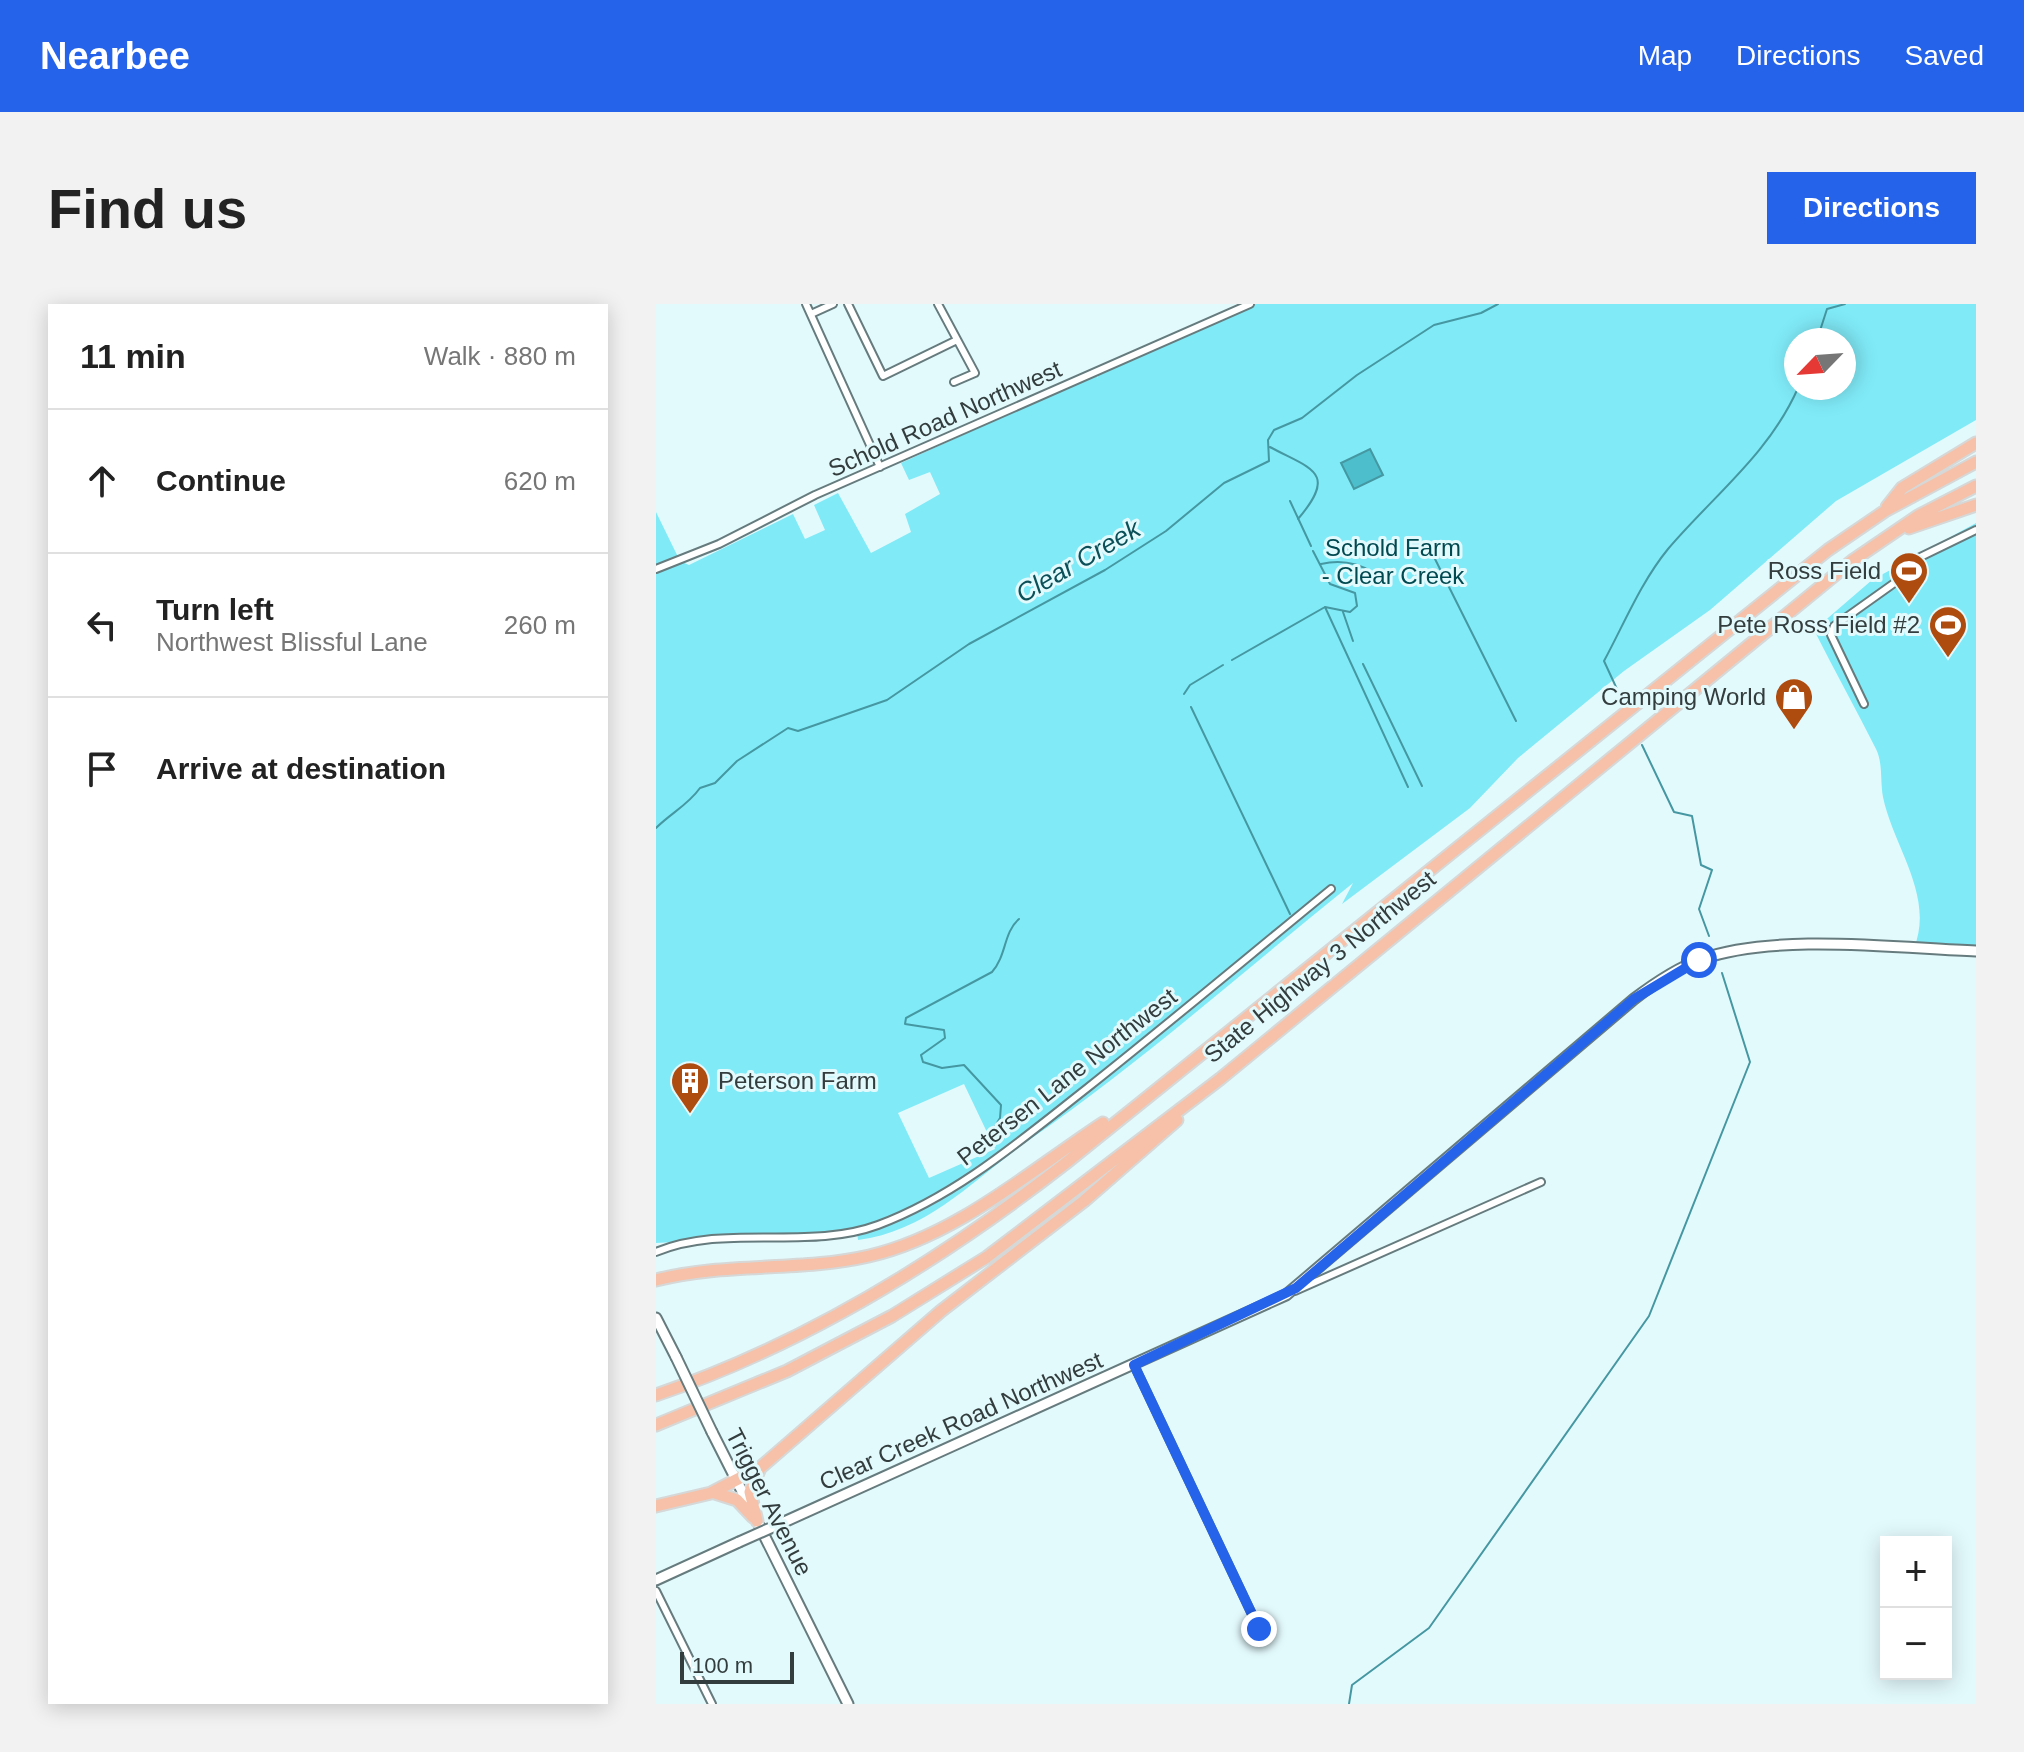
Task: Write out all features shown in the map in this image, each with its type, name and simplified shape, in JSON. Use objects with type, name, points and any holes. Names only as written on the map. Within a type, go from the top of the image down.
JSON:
[{"type":"highway","points":[[1885,511],[1902,488],[1976,443]]},
{"type":"highway","name":"State Highway 3 Northwest","points":[[656,1395],[776,1345],[898,1281],[1022,1197],[1828,550],[1885,511],[1976,462]]},
{"type":"highway","name":"State Highway 3 Northwest","points":[[656,1425],[775,1377],[924,1297],[1032,1224],[1220,1079],[1828,581],[1918,516],[1976,486]]},
{"type":"highway","points":[[1886,538],[1976,505]]},
{"type":"highway","points":[[656,1506],[711,1493],[761,1467],[941,1311],[1131,1162],[1220,1079]]},
{"type":"highway","points":[[656,1280],[697,1271],[846,1259],[912,1243],[1002,1191],[1166,1081]]},
{"type":"highway","points":[[757,1521],[750,1492],[761,1467]]},
{"type":"highway","points":[[711,1493],[726,1494],[737,1500],[757,1521]]},
{"type":"main road","name":"Clear Creek Road Northwest","points":[[656,1580],[1286,1295],[1628,1004],[1685,966],[1721,953],[1781,945],[1976,951]]},
{"type":"main road","name":"Trigger Avenue","points":[[656,1318],[848,1704]]},
{"type":"street","points":[[806,304],[880,467]]},
{"type":"street","points":[[811,314],[833,304]]},
{"type":"street","points":[[848,304],[883,376],[957,340]]},
{"type":"street","points":[[938,304],[975,373],[954,382]]},
{"type":"street","name":"Schold Road Northwest","points":[[656,569],[719,544],[794,505],[1250,304]]},
{"type":"street","points":[[1864,704],[1831,635],[1834,626],[1907,574],[1908,563],[1976,530]]},
{"type":"street","name":"Petersen Lane Northwest","points":[[656,1252],[688,1241],[838,1233],[873,1227],[922,1205],[1025,1138],[1331,889]]},
{"type":"street","points":[[1286,1295],[1541,1182]]},
{"type":"street","points":[[1134,1365],[1259,1629]]},
{"type":"street","points":[[656,1591],[712,1704]]},
{"type":"green space","name":"Schold Farm - Clear Creek","points":[[1250,304],[1976,304],[1976,420],[1836,501],[1710,610],[1624,671],[1518,758],[1470,808],[1342,904],[1353,883],[1153,1047],[950,1201],[907,1226],[858,1240],[857,1232],[656,1243],[656,512],[680,561],[689,565],[793,514],[805,539],[825,530],[814,505],[838,493],[871,553],[911,532],[905,514],[940,494],[930,472],[909,480],[901,463],[1095,375],[1098,378],[1096,372]],"holes":[[[964,1084],[995,1149],[929,1178],[898,1113]]]},
{"type":"green space","points":[[1976,523],[1976,951],[1914,948],[1919,929],[1916,890],[1888,815],[1878,754],[1814,630],[1872,580]]},
{"type":"shaded area","points":[[1370,449],[1383,475],[1354,489],[1341,463]]},
{"type":"waterway","name":"Clear Creek","points":[[656,828],[700,788],[715,783],[737,761],[788,728],[798,731],[887,700],[969,644],[1105,570],[1166,531],[1224,483],[1269,461],[1268,440],[1274,430],[1302,418],[1357,375],[1434,325],[1481,313],[1498,304]]},
{"type":"waterway","points":[[1821,328],[1827,309],[1845,304]]},
{"type":"waterway","points":[[1622,700],[1604,661],[1641,589],[1668,549],[1772,434],[1792,400]]},
{"type":"waterway","points":[[1270,447],[1307,467],[1318,481],[1317,491],[1298,519]]},
{"type":"waterway","points":[[1290,501],[1311,546]]},
{"type":"waterway","points":[[1232,660],[1325,607],[1350,612],[1357,606],[1355,593],[1330,584],[1313,551]]},
{"type":"waterway","points":[[1433,555],[1516,721]]},
{"type":"waterway","points":[[1321,564],[1347,563],[1372,572]]},
{"type":"waterway","points":[[1325,607],[1408,787]]},
{"type":"waterway","points":[[1343,612],[1353,641]]},
{"type":"waterway","points":[[1363,664],[1422,786]]},
{"type":"waterway","points":[[1184,694],[1190,685],[1223,665]]},
{"type":"waterway","points":[[1191,707],[1290,914]]},
{"type":"waterway","points":[[1642,745],[1674,812],[1692,816],[1701,865],[1712,870],[1699,909],[1709,936]]},
{"type":"waterway","points":[[986,1141],[1000,1118],[1001,1105],[964,1065],[942,1068],[923,1062],[921,1055],[945,1038],[944,1030],[905,1024],[906,1018],[992,972],[1010,931],[1019,919]]},
{"type":"waterway","points":[[1349,1704],[1352,1685],[1429,1628],[1649,1316],[1750,1062],[1722,973]]},
{"type":"place","name":"Ross Field","points":[[1909,605]]},
{"type":"place","name":"Pete Ross Field #2","points":[[1948,659]]},
{"type":"place","name":"Camping World","points":[[1794,731]]},
{"type":"place","name":"Peterson Farm","points":[[690,1115]]},
{"type":"route","points":[[1259,1629],[1134,1365],[1248,1314],[1296,1288],[1634,999],[1671,974],[1699,960]]}]
